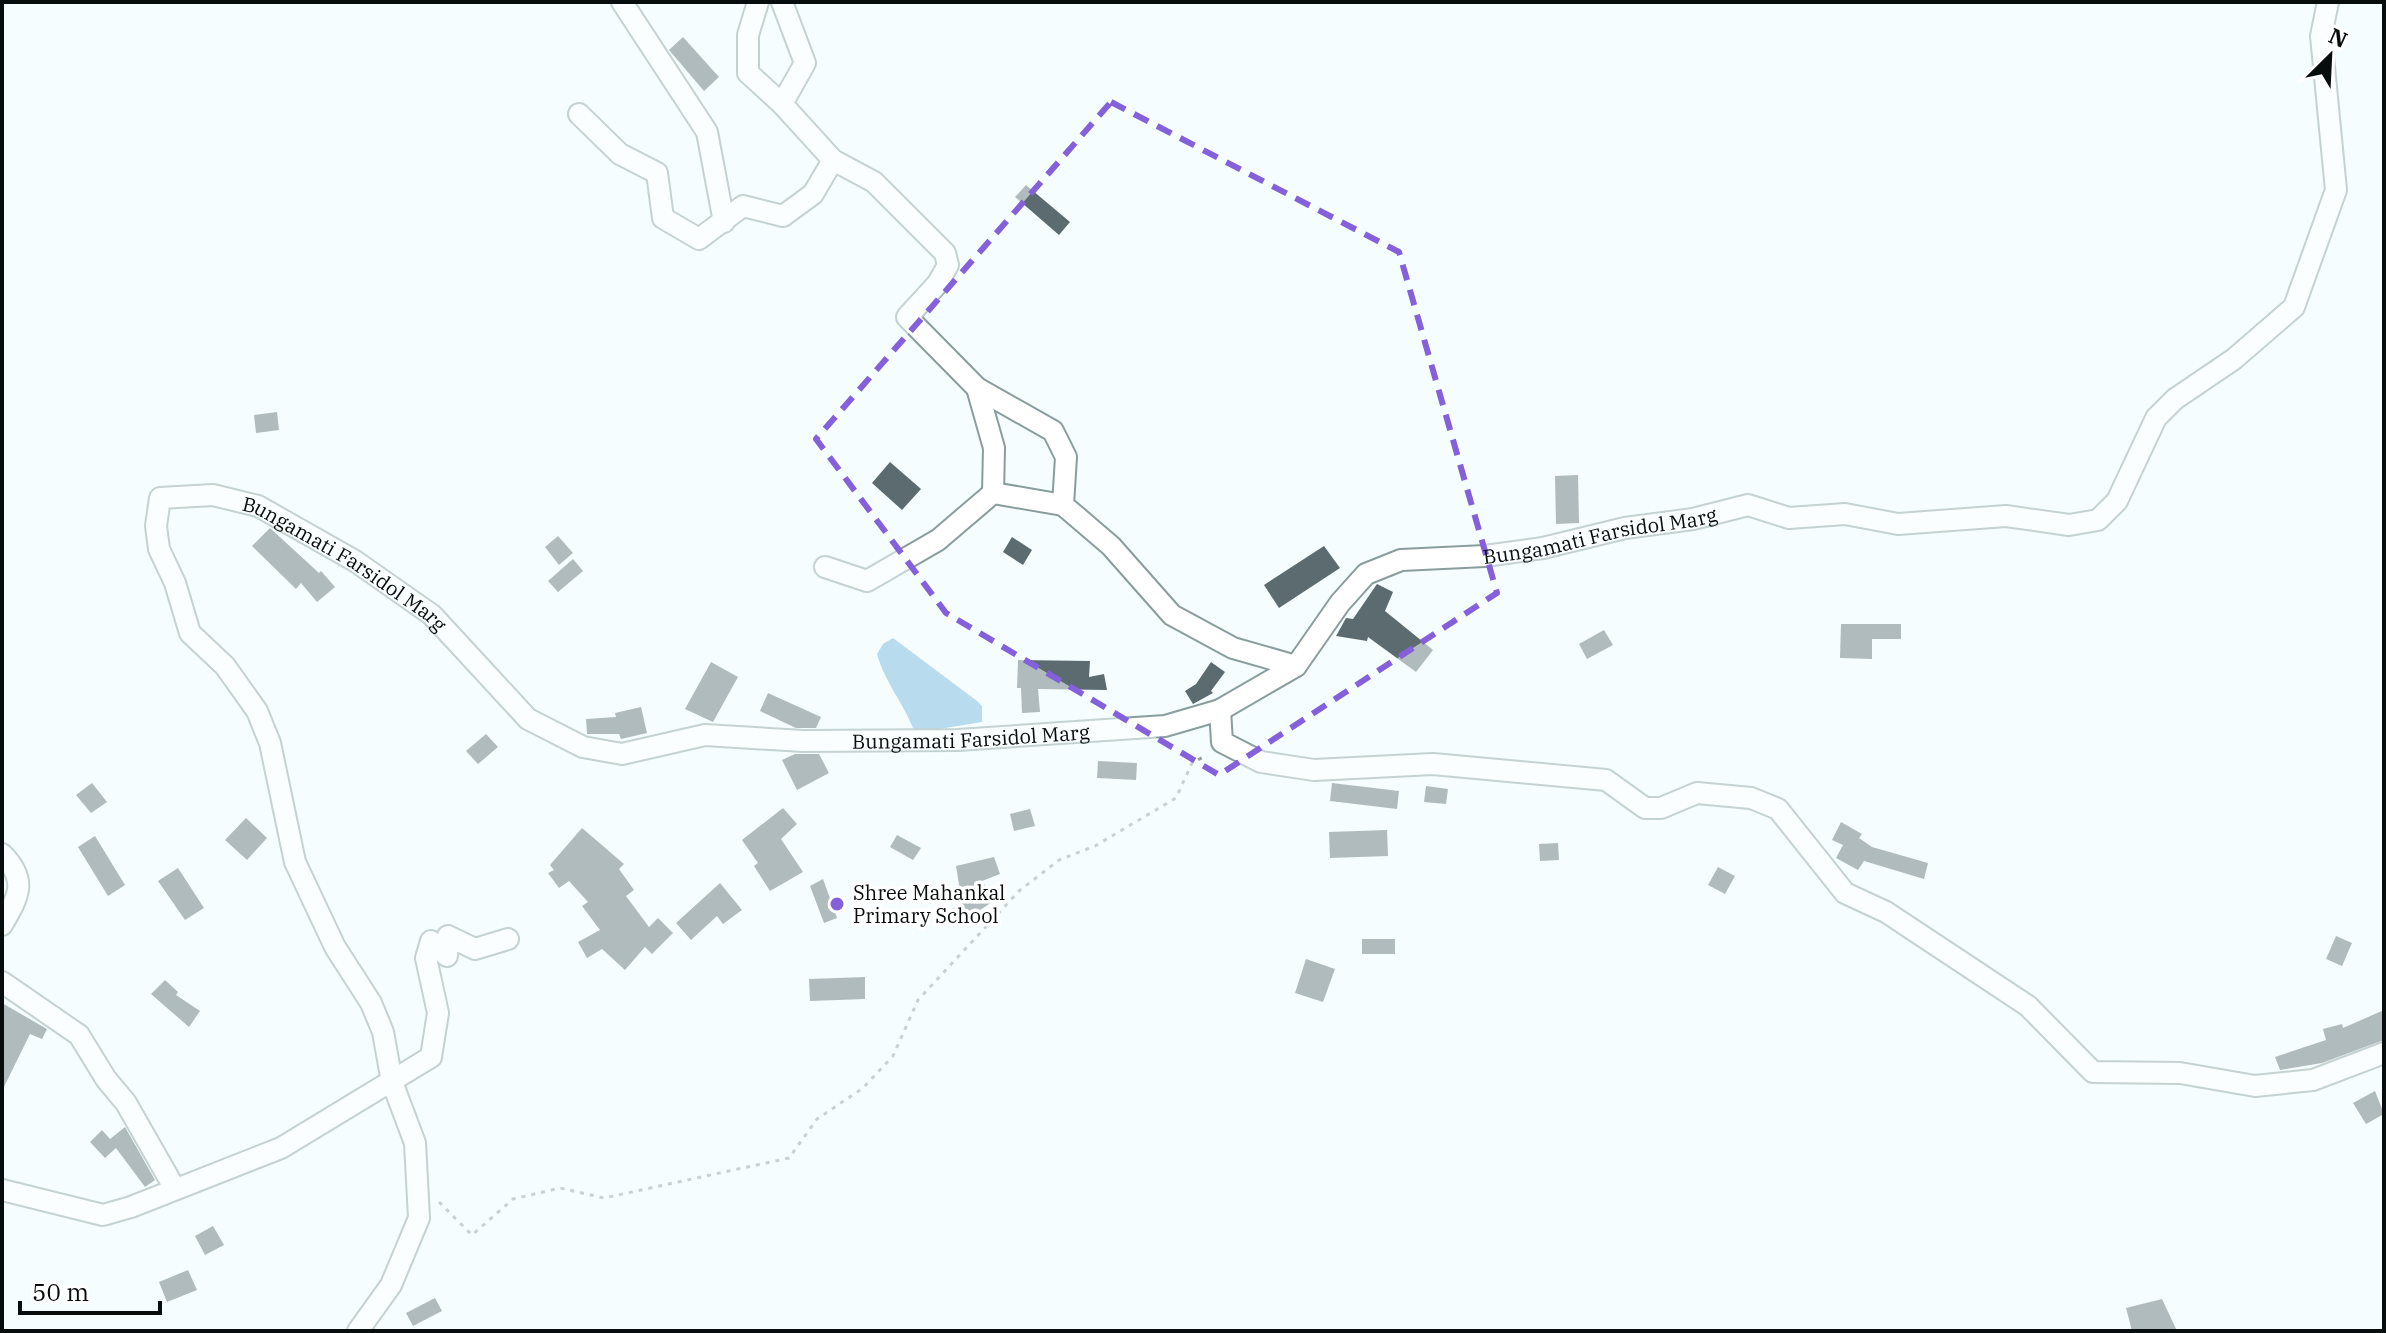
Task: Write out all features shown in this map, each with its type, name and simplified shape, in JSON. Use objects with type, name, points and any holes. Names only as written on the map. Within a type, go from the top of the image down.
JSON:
[{"type":"street","points":[[622,2],[707,132],[724,222]]},
{"type":"street","points":[[758,2],[748,35],[748,73],[782,104],[833,160],[874,182],[945,253],[948,265],[938,283],[907,317],[977,388],[1053,431],[1066,457],[1063,505]]},
{"type":"street","points":[[782,2],[805,63],[782,104]]},
{"type":"street","name":"Bungamati Farsidol Marg","points":[[358,1331],[391,1285],[419,1218],[415,1143],[392,1082],[383,1032],[371,1003],[335,947],[295,862],[270,743],[257,711],[225,666],[190,633],[175,583],[159,549],[156,526],[160,498],[213,495],[258,506],[355,561],[432,615],[528,719],[583,747],[622,754],[705,735],[803,741],[958,740],[1165,726],[1220,710],[1296,666],[1340,603],[1366,574],[1401,560],[1485,556],[1543,548],[1625,528],[1693,519],[1748,505],[1789,518],[1845,514],[1898,524],[2006,516],[2069,525],[2098,520],[2117,501],[2156,418],[2175,399],[2234,359],[2294,307],[2336,190],[2321,36],[2328,2]]},
{"type":"street","points":[[579,114],[620,154],[657,173],[663,218],[699,239],[743,206],[783,216],[813,194],[833,160]]},
{"type":"street","points":[[825,567],[867,581],[938,540],[993,493],[994,448],[977,388]]},
{"type":"street","points":[[993,493],[1063,505],[1111,546],[1172,615],[1233,648],[1296,666]]},
{"type":"street","points":[[1220,710],[1222,742],[1261,762],[1314,770],[1433,764],[1606,780],[1645,808],[1661,808],[1697,793],[1751,798],[1778,809],[1845,893],[1886,912],[2028,1006],[2093,1072],[2180,1073],[2255,1086],[2313,1080],[2384,1053]]},
{"type":"street","points":[[2,854],[15,867],[19,888],[2,925]]},
{"type":"street","points":[[2,1190],[103,1215],[281,1148],[431,1057],[438,1013],[426,958],[431,941],[447,956],[448,936],[475,949],[508,939]]},
{"type":"street","points":[[2,982],[79,1035],[106,1079],[126,1103],[175,1189]]},
{"type":"path","points":[[439,1202],[472,1235],[513,1199],[560,1188],[604,1198],[789,1158],[817,1119],[863,1088],[893,1056],[918,1000],[1019,891],[1059,860],[1095,846],[1176,798],[1192,763],[1222,742]]},
{"type":"highlighted area","points":[[1111,102],[1399,252],[1497,593],[1219,775],[946,613],[816,439]]},
{"type":"water","points":[[893,638],[977,701],[982,706],[982,722],[915,733],[877,654],[883,644]]},
{"type":"building","points":[[683,37],[719,77],[704,91],[669,50]]},
{"type":"building","points":[[1026,185],[1070,222],[1059,235],[1015,197]]},
{"type":"building","points":[[277,412],[279,430],[256,433],[254,415]]},
{"type":"building","points":[[890,462],[921,489],[902,510],[872,483]]},
{"type":"building","points":[[1578,475],[1579,523],[1556,524],[1555,476]]},
{"type":"building","points":[[270,528],[319,573],[321,571],[335,587],[317,602],[301,583],[296,589],[252,546]]},
{"type":"building","points":[[558,536],[573,553],[559,565],[545,547]]},
{"type":"building","points":[[1012,537],[1032,550],[1023,565],[1003,552]]},
{"type":"building","points":[[1324,546],[1340,568],[1279,608],[1264,585]]},
{"type":"building","points":[[573,559],[583,571],[558,592],[548,581]]},
{"type":"building","points":[[1377,584],[1393,592],[1385,611],[1433,650],[1416,672],[1368,637],[1367,641],[1336,636],[1346,618],[1353,619]]},
{"type":"building","points":[[1841,624],[1901,624],[1901,639],[1872,639],[1872,659],[1840,658]]},
{"type":"building","points":[[1604,630],[1613,645],[1587,659],[1579,644]]},
{"type":"building","points":[[1018,660],[1090,661],[1089,677],[1104,674],[1107,690],[1038,689],[1040,712],[1022,713],[1021,688],[1017,688]]},
{"type":"building","points":[[711,662],[738,677],[713,722],[685,709]]},
{"type":"building","points":[[1211,662],[1225,672],[1211,691],[1213,693],[1193,704],[1185,691],[1196,684]]},
{"type":"building","points":[[768,693],[821,717],[816,728],[796,728],[760,711]]},
{"type":"building","points":[[641,707],[647,733],[621,739],[619,734],[587,734],[586,719],[616,717],[615,713]]},
{"type":"building","points":[[486,734],[498,747],[478,764],[466,751]]},
{"type":"building","points":[[795,754],[819,754],[829,773],[797,790],[782,760]]},
{"type":"building","points":[[1098,761],[1137,763],[1136,780],[1097,778]]},
{"type":"building","points":[[92,783],[107,802],[91,813],[76,795]]},
{"type":"building","points":[[1332,783],[1399,791],[1397,809],[1330,801]]},
{"type":"building","points":[[1426,786],[1448,789],[1446,804],[1424,802]]},
{"type":"building","points":[[783,808],[797,824],[781,839],[803,872],[770,891],[754,866],[758,863],[742,840]]},
{"type":"building","points":[[1030,809],[1035,826],[1014,831],[1010,814]]},
{"type":"building","points":[[246,818],[267,838],[247,860],[225,840]]},
{"type":"building","points":[[1841,822],[1862,834],[1859,838],[1872,847],[1928,863],[1924,879],[1864,861],[1858,870],[1836,858],[1843,845],[1832,840]]},
{"type":"building","points":[[582,828],[624,864],[619,869],[634,890],[626,896],[649,927],[658,918],[673,933],[652,954],[645,947],[625,970],[602,949],[587,958],[578,942],[600,930],[582,906],[588,902],[569,881],[559,888],[548,873],[554,870],[550,865]]},
{"type":"building","points":[[1387,830],[1388,856],[1330,858],[1329,832]]},
{"type":"building","points":[[897,835],[921,848],[913,860],[890,847]]},
{"type":"building","points":[[95,836],[125,885],[108,896],[78,847]]},
{"type":"building","points":[[1558,843],[1559,860],[1540,861],[1539,844]]},
{"type":"building","points":[[994,857],[1000,874],[982,881],[995,900],[961,923],[952,909],[962,903],[956,866]]},
{"type":"building","points":[[1718,867],[1735,876],[1725,894],[1708,885]]},
{"type":"building","points":[[178,868],[204,908],[185,920],[158,881]]},
{"type":"building","points":[[823,879],[837,918],[824,923],[810,886]]},
{"type":"building","points":[[720,883],[742,910],[723,924],[717,916],[691,940],[676,923]]},
{"type":"building","points":[[2336,936],[2352,943],[2342,966],[2326,959]]},
{"type":"building","points":[[1362,939],[1395,939],[1395,954],[1362,954]]},
{"type":"building","points":[[1306,959],[1335,969],[1323,1002],[1295,993]]},
{"type":"building","points":[[865,977],[865,999],[810,1001],[809,979]]},
{"type":"building","points":[[165,980],[178,992],[176,995],[200,1011],[189,1027],[151,994]]},
{"type":"building","points":[[2,1003],[47,1029],[42,1039],[30,1034],[2,1091]]},
{"type":"building","points":[[2384,1010],[2384,1040],[2322,1063],[2280,1070],[2275,1057],[2326,1040],[2323,1029],[2342,1024],[2343,1028]]},
{"type":"building","points":[[2375,1091],[2384,1114],[2366,1124],[2353,1103]]},
{"type":"building","points":[[125,1127],[155,1180],[145,1187],[116,1148],[105,1158],[90,1142],[102,1130],[110,1139]]},
{"type":"building","points":[[213,1226],[224,1245],[205,1255],[195,1236]]},
{"type":"building","points":[[188,1270],[197,1290],[167,1302],[159,1282]]},
{"type":"building","points":[[435,1298],[442,1311],[413,1326],[406,1313]]},
{"type":"building","points":[[2162,1299],[2177,1331],[2132,1331],[2126,1308]]},
{"type":"place","name":"Shree Mahankal Primary School","points":[[837,904]]}]
